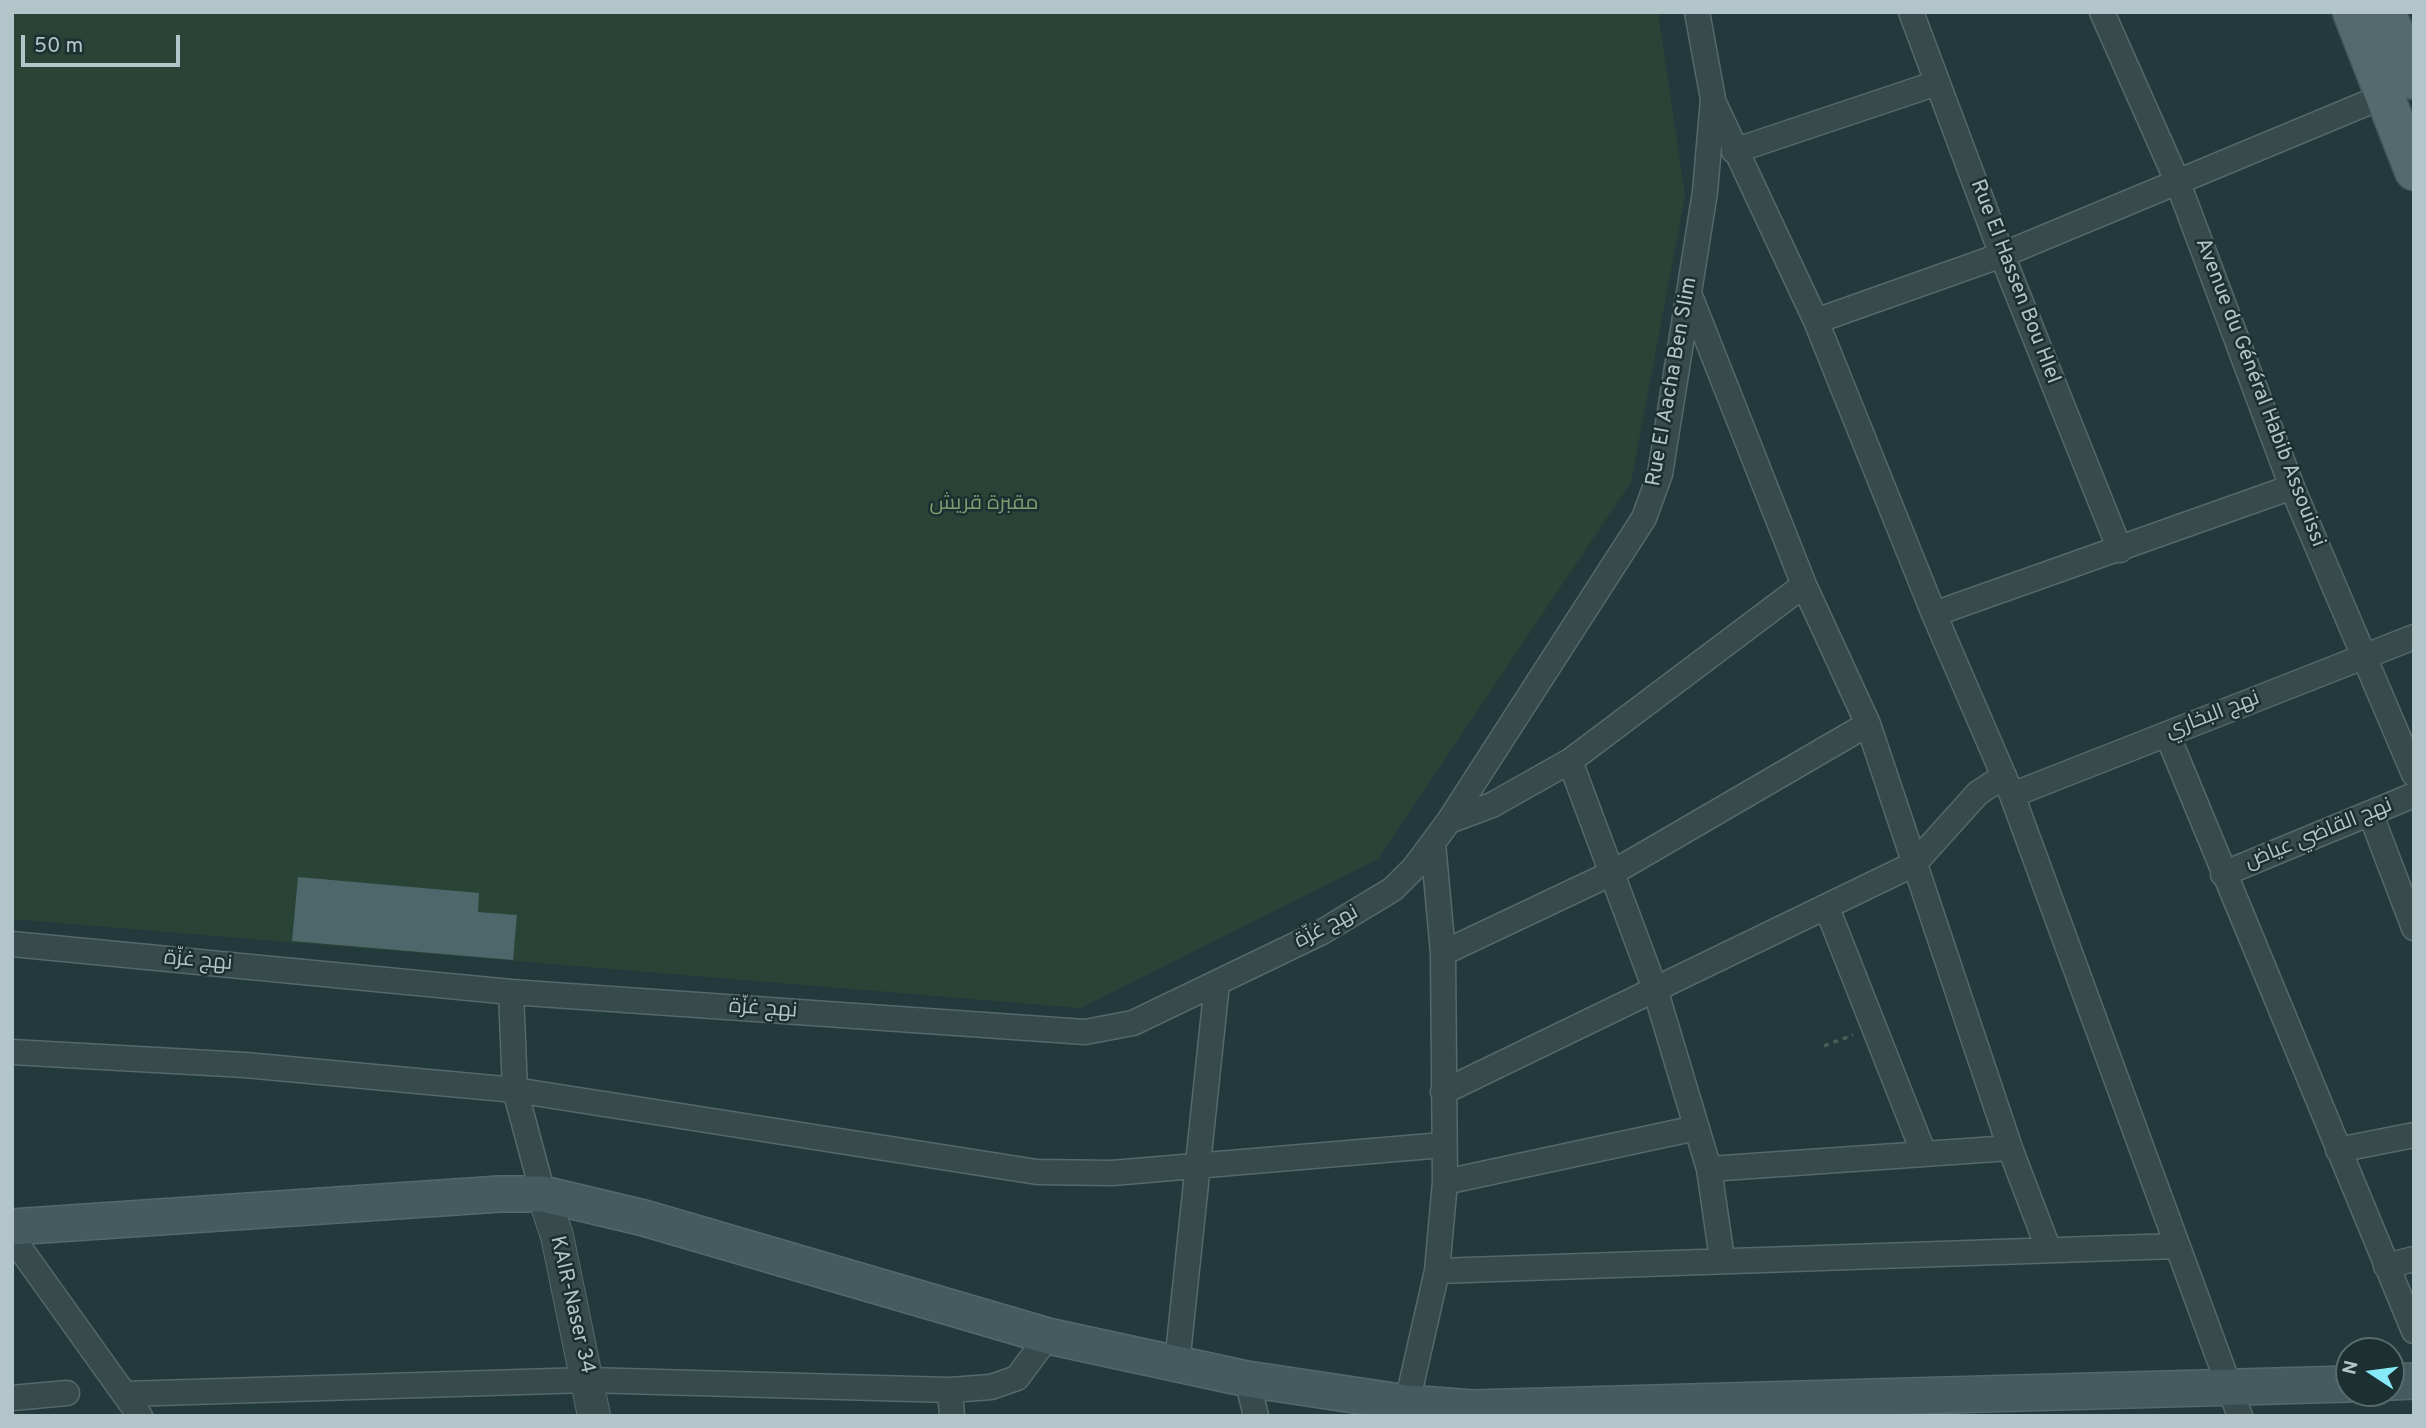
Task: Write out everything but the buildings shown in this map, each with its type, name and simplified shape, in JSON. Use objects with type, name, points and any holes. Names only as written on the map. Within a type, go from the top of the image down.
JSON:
[{"type":"main road","points":[[2352,12],[2399,88]]},
{"type":"main road","points":[[2386,12],[2414,171]]},
{"type":"main road","points":[[12,1227],[500,1194],[543,1194],[644,1218],[1048,1336],[1407,1410],[1475,1412],[2235,1402],[2335,1386]]},
{"type":"street","name":"Rue El Aacha Ben Slim","points":[[1449,821],[1644,518],[1660,474],[1705,192],[1713,99],[1698,12]]},
{"type":"street","name":"Rue El Hassen Bou Hlel","points":[[1912,12],[2002,255],[2120,550]]},
{"type":"street","name":"Avenue du Général Habib Assouissi","points":[[2102,12],[2178,183],[2292,487],[2367,657],[2414,774]]},
{"type":"street","points":[[1734,151],[1937,83]]},
{"type":"street","points":[[1816,321],[2002,255],[2399,88]]},
{"type":"street","points":[[1713,99],[1734,151],[1816,321],[1934,614],[2008,786],[2235,1402]]},
{"type":"street","points":[[1690,296],[1804,585],[1868,724],[2010,1148],[2048,1248]]},
{"type":"street","points":[[1934,614],[2292,487]]},
{"type":"street","points":[[1449,821],[1492,805],[1570,761],[1804,585]]},
{"type":"street","name":"نهج البخاري","points":[[1914,864],[1978,793],[2008,786],[2167,734],[2367,657],[2414,636]]},
{"type":"street","points":[[1443,953],[1612,873],[1868,724]]},
{"type":"street","points":[[2167,734],[2414,1331]]},
{"type":"street","points":[[1570,761],[1655,989],[1709,1169],[1722,1259]]},
{"type":"street","name":"نهج القاضي عياض","points":[[2223,874],[2371,815],[2414,794]]},
{"type":"street","points":[[2371,815],[2414,928]]},
{"type":"street","name":"نهج غزّة","points":[[12,944],[511,992],[1085,1032],[1133,1023],[1354,915],[1392,889],[1449,821]]},
{"type":"street","points":[[1407,1410],[1437,1271],[1445,1182],[1443,953],[1433,843]]},
{"type":"street","points":[[1443,1092],[1914,864]]},
{"type":"street","points":[[1827,908],[1924,1154]]},
{"type":"street","points":[[1177,1364],[1217,983]]},
{"type":"street","points":[[511,992],[515,1090],[543,1194]]},
{"type":"street","points":[[12,1052],[245,1065],[515,1090],[1037,1172],[1112,1173],[1443,1145]]},
{"type":"street","points":[[1445,1182],[1696,1128]]},
{"type":"street","points":[[2338,1150],[2414,1135]]},
{"type":"street","points":[[1709,1169],[2010,1148]]},
{"type":"street","name":"KAIR-Naser 34","points":[[543,1194],[556,1237],[594,1416]]},
{"type":"street","points":[[12,1237],[140,1416]]},
{"type":"street","points":[[1437,1271],[1722,1259],[2176,1246]]},
{"type":"street","points":[[2386,1266],[2414,1259]]},
{"type":"street","points":[[125,1394],[587,1380],[950,1390],[991,1387],[1017,1378],[1048,1336]]},
{"type":"street","points":[[1247,1379],[1256,1416]]},
{"type":"street","points":[[950,1390],[951,1416]]},
{"type":"street","points":[[12,1398],[67,1393]]},
{"type":"path","points":[[1824,1046],[1874,1027]]},
{"type":"green space","name":"مقبرة قريش","points":[[12,12],[1658,12],[1685,196],[1631,482],[1378,859],[1081,1008],[12,919]]}]
